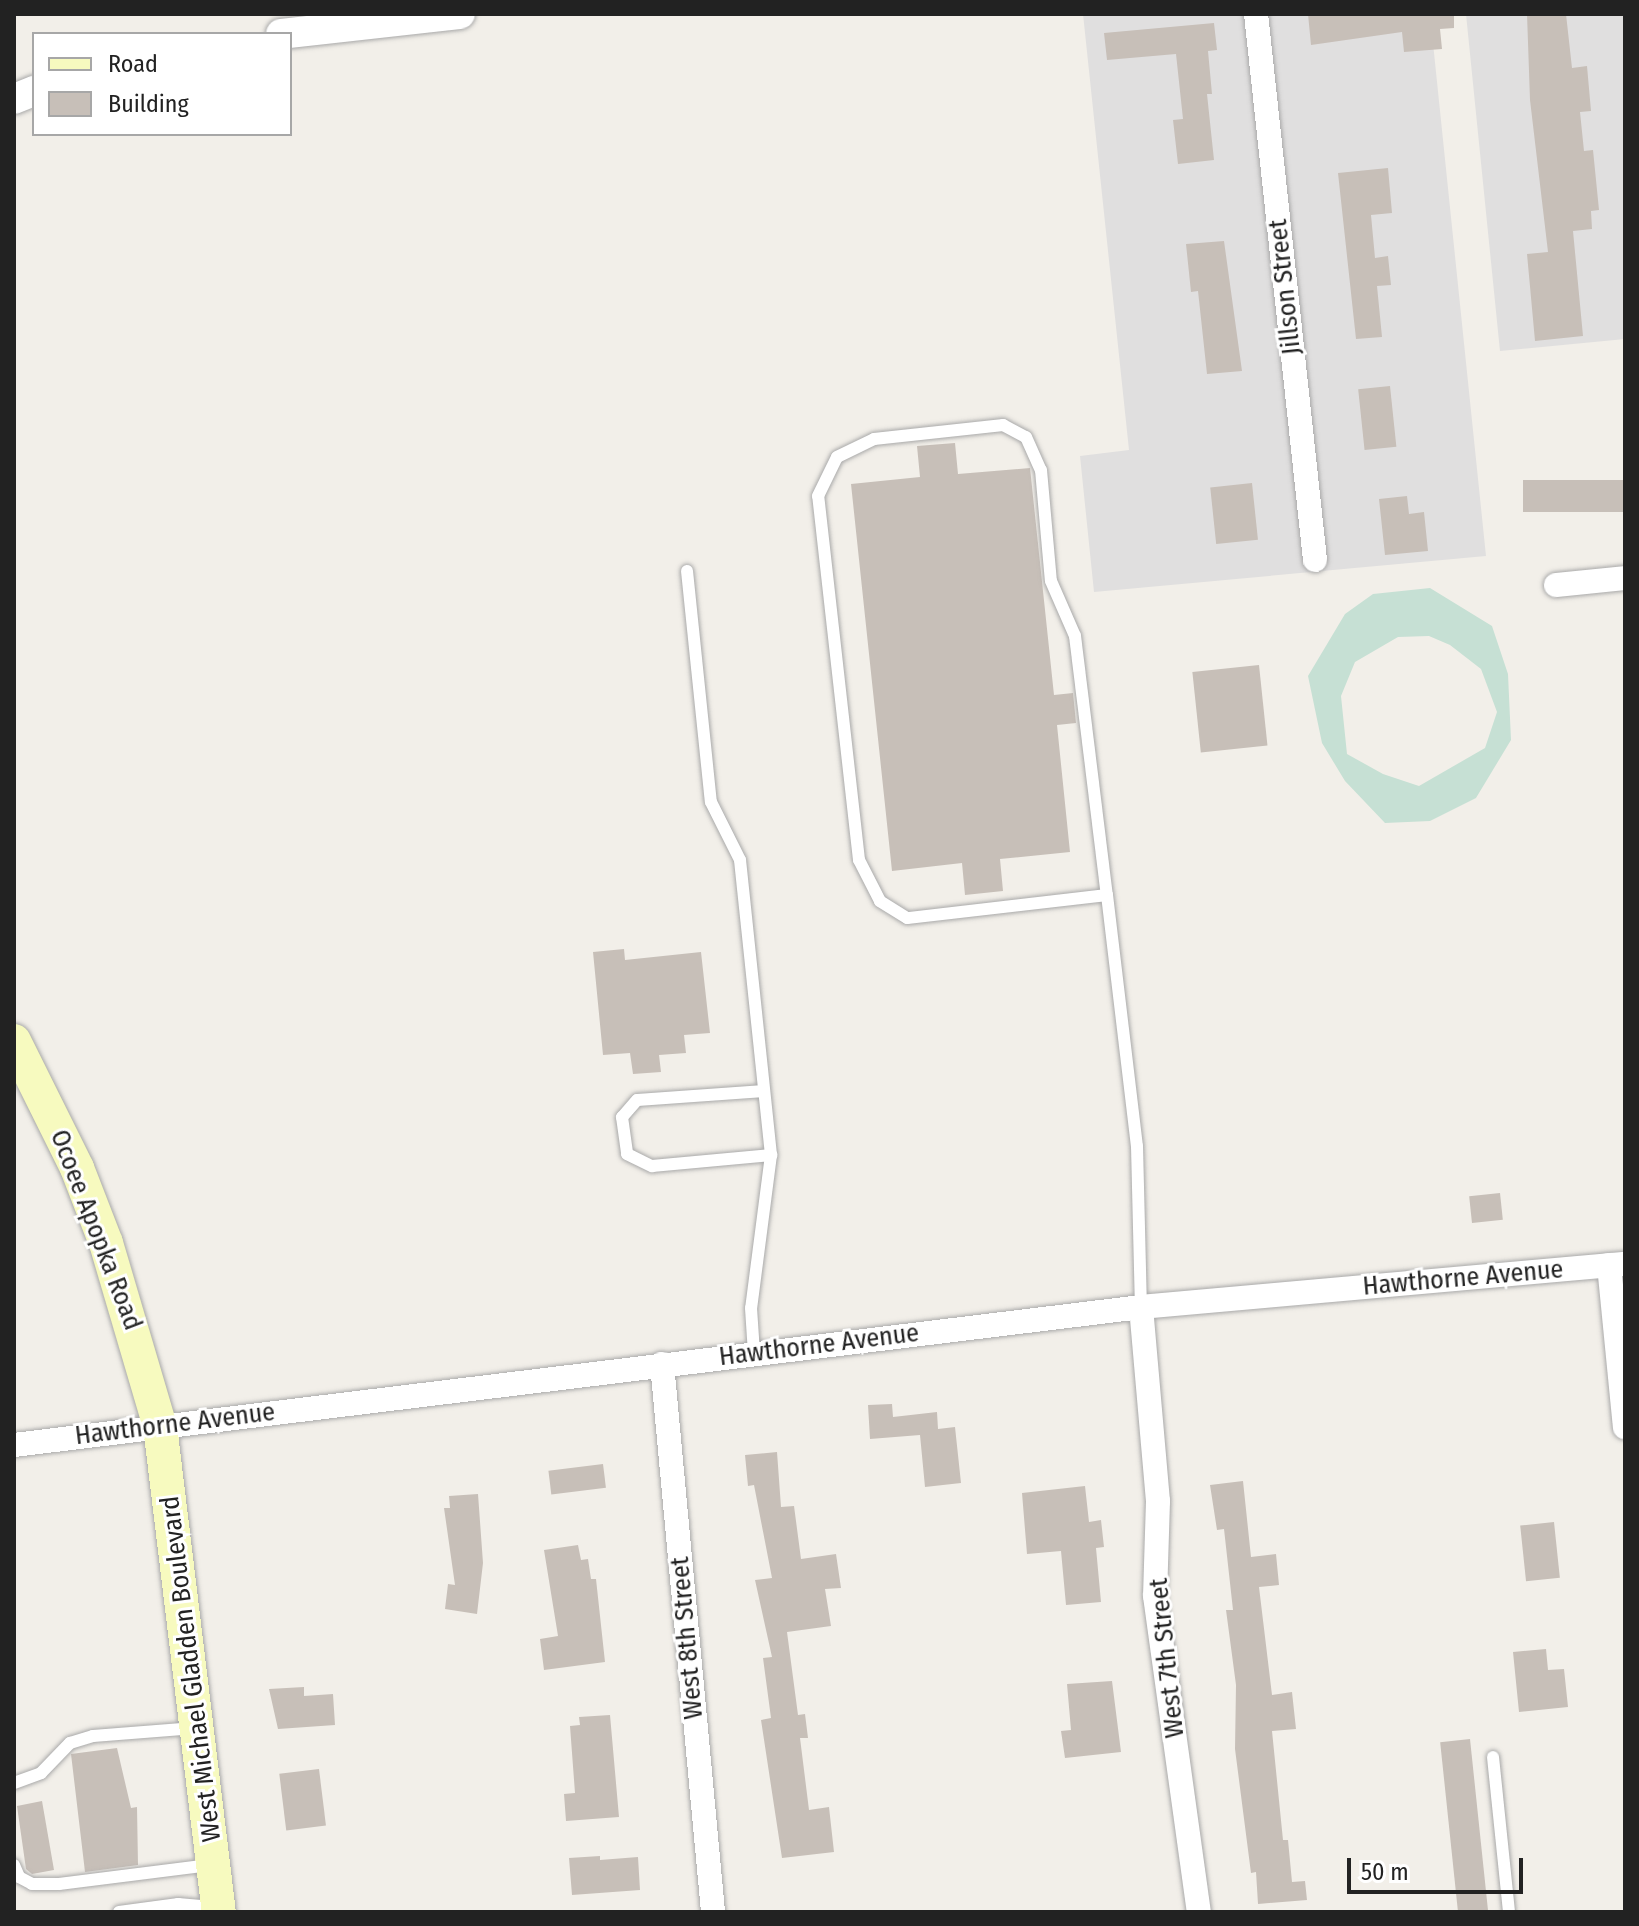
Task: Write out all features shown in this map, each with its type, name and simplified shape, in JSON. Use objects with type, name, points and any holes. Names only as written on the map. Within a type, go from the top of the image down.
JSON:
[{"type":"main road","name":"Ocoee Apopka Road","points":[[14,1041],[77,1168],[106,1243],[160,1426]]},
{"type":"main road","name":"West Michael Gladden Boulevard","points":[[160,1426],[218,1910]]},
{"type":"street","name":"Jillson Street","points":[[1256,14],[1315,560]]},
{"type":"street","points":[[292,33],[450,15]]},
{"type":"street","points":[[1556,585],[1625,578]]},
{"type":"street","points":[[1617,1264],[1625,1427]]},
{"type":"street","name":"Hawthorne Avenue","points":[[14,1445],[1141,1307],[1617,1264]]},
{"type":"street","name":"West 7th Street","points":[[1141,1307],[1158,1501],[1155,1596],[1199,1912]]},
{"type":"street","name":"West 8th Street","points":[[662,1364],[713,1912]]},
{"type":"lane","points":[[1107,895],[907,918],[880,901],[859,860],[818,496],[837,457],[874,439],[1003,425],[1026,437],[1041,470],[1051,581],[1075,636],[1107,895],[1137,1146],[1141,1307]]},
{"type":"lane","points":[[687,571],[711,802],[740,860],[771,1155],[751,1308],[754,1353]]},
{"type":"lane","points":[[764,1091],[637,1100],[622,1117],[627,1154],[652,1166],[771,1155]]},
{"type":"lane","points":[[14,1783],[41,1773],[70,1743],[93,1736],[198,1727]]},
{"type":"lane","points":[[1493,1757],[1509,1912]]},
{"type":"lane","points":[[14,1865],[19,1877],[32,1884],[59,1884],[214,1865]]},
{"type":"lane","points":[[119,1912],[178,1904],[218,1910]]},
{"type":"shaded area","points":[[1083,14],[1430,14],[1486,556],[1094,592],[1080,456],[1129,450]]},
{"type":"shaded area","points":[[1466,14],[1625,14],[1625,339],[1500,351]]},
{"type":"green space","points":[[1430,588],[1492,626],[1508,674],[1511,740],[1476,798],[1430,821],[1385,823],[1345,781],[1322,743],[1308,676],[1345,614],[1373,594]],"holes":[[[1429,636],[1450,645],[1481,669],[1497,712],[1485,748],[1419,786],[1383,774],[1347,754],[1341,696],[1355,662],[1398,637]]]},
{"type":"building","points":[[1308,14],[1454,14],[1454,28],[1440,29],[1442,49],[1404,52],[1402,32],[1311,45]]},
{"type":"building","points":[[1527,14],[1566,14],[1572,68],[1587,66],[1591,111],[1580,112],[1584,151],[1593,150],[1599,210],[1591,211],[1592,229],[1573,231],[1583,336],[1535,341],[1527,254],[1548,252],[1530,100]]},
{"type":"building","points":[[1214,23],[1217,50],[1208,51],[1212,94],[1207,94],[1214,160],[1178,164],[1173,120],[1183,119],[1176,54],[1107,60],[1104,33]]},
{"type":"building","points":[[1388,168],[1392,213],[1371,215],[1375,258],[1388,256],[1391,285],[1377,286],[1382,337],[1356,339],[1338,173]]},
{"type":"building","points":[[1224,241],[1242,371],[1207,374],[1198,291],[1191,292],[1186,244]]},
{"type":"building","points":[[1390,386],[1396,447],[1365,450],[1358,389]]},
{"type":"building","points":[[955,443],[958,474],[1030,468],[1054,695],[1073,693],[1076,723],[1057,725],[1070,852],[1000,859],[1003,891],[965,895],[962,863],[892,871],[851,484],[920,477],[917,446]]},
{"type":"building","points":[[1523,480],[1625,480],[1625,512],[1523,512]]},
{"type":"building","points":[[1252,483],[1258,540],[1216,544],[1210,487]]},
{"type":"building","points":[[1407,496],[1409,514],[1424,512],[1428,551],[1385,555],[1379,499]]},
{"type":"building","points":[[1259,665],[1267,746],[1201,753],[1192,672]]},
{"type":"building","points":[[624,949],[625,960],[701,952],[710,1033],[684,1035],[686,1053],[659,1055],[661,1072],[633,1074],[630,1053],[603,1055],[593,952]]},
{"type":"building","points":[[1500,1193],[1503,1220],[1472,1223],[1469,1196]]},
{"type":"building","points":[[892,1404],[893,1417],[937,1412],[938,1429],[955,1427],[961,1483],[925,1487],[920,1435],[870,1439],[868,1405]]},
{"type":"building","points":[[777,1452],[781,1507],[794,1506],[801,1559],[836,1554],[841,1588],[825,1589],[831,1626],[787,1632],[798,1715],[805,1714],[808,1738],[800,1738],[809,1810],[829,1807],[834,1852],[782,1858],[761,1720],[771,1718],[763,1658],[772,1657],[755,1580],[772,1578],[754,1485],[748,1486],[745,1455]]},
{"type":"building","points":[[603,1464],[606,1488],[551,1495],[548,1471]]},
{"type":"building","points":[[1243,1481],[1251,1557],[1276,1554],[1279,1585],[1259,1587],[1272,1695],[1292,1692],[1296,1729],[1272,1731],[1283,1840],[1288,1840],[1292,1882],[1305,1881],[1307,1900],[1258,1904],[1256,1872],[1251,1873],[1235,1749],[1236,1685],[1226,1610],[1233,1610],[1224,1529],[1217,1530],[1210,1485]]},
{"type":"building","points":[[1085,1486],[1089,1522],[1101,1520],[1104,1547],[1096,1548],[1101,1602],[1066,1605],[1061,1551],[1027,1554],[1022,1493]]},
{"type":"building","points":[[478,1494],[483,1563],[477,1614],[445,1609],[448,1584],[455,1585],[444,1508],[450,1508],[449,1496]]},
{"type":"building","points":[[1554,1522],[1560,1578],[1526,1581],[1520,1526]]},
{"type":"building","points":[[578,1545],[581,1560],[588,1559],[591,1579],[596,1579],[605,1662],[544,1670],[540,1639],[558,1636],[544,1550]]},
{"type":"building","points":[[1546,1649],[1548,1670],[1564,1669],[1568,1707],[1519,1712],[1513,1652]]},
{"type":"building","points":[[1112,1681],[1121,1752],[1065,1758],[1061,1731],[1071,1730],[1067,1684]]},
{"type":"building","points":[[304,1687],[304,1696],[333,1694],[335,1725],[278,1729],[269,1689]]},
{"type":"building","points":[[610,1715],[619,1817],[566,1821],[564,1794],[575,1793],[570,1726],[580,1725],[579,1717]]},
{"type":"building","points":[[1470,1739],[1488,1912],[1458,1912],[1440,1742]]},
{"type":"building","points":[[117,1748],[131,1808],[137,1807],[138,1865],[85,1872],[71,1754]]},
{"type":"building","points":[[319,1769],[326,1826],[286,1830],[279,1774]]},
{"type":"building","points":[[42,1801],[54,1870],[32,1874],[26,1869],[17,1806]]},
{"type":"building","points":[[600,1856],[600,1860],[638,1857],[640,1890],[572,1895],[569,1858]]}]
